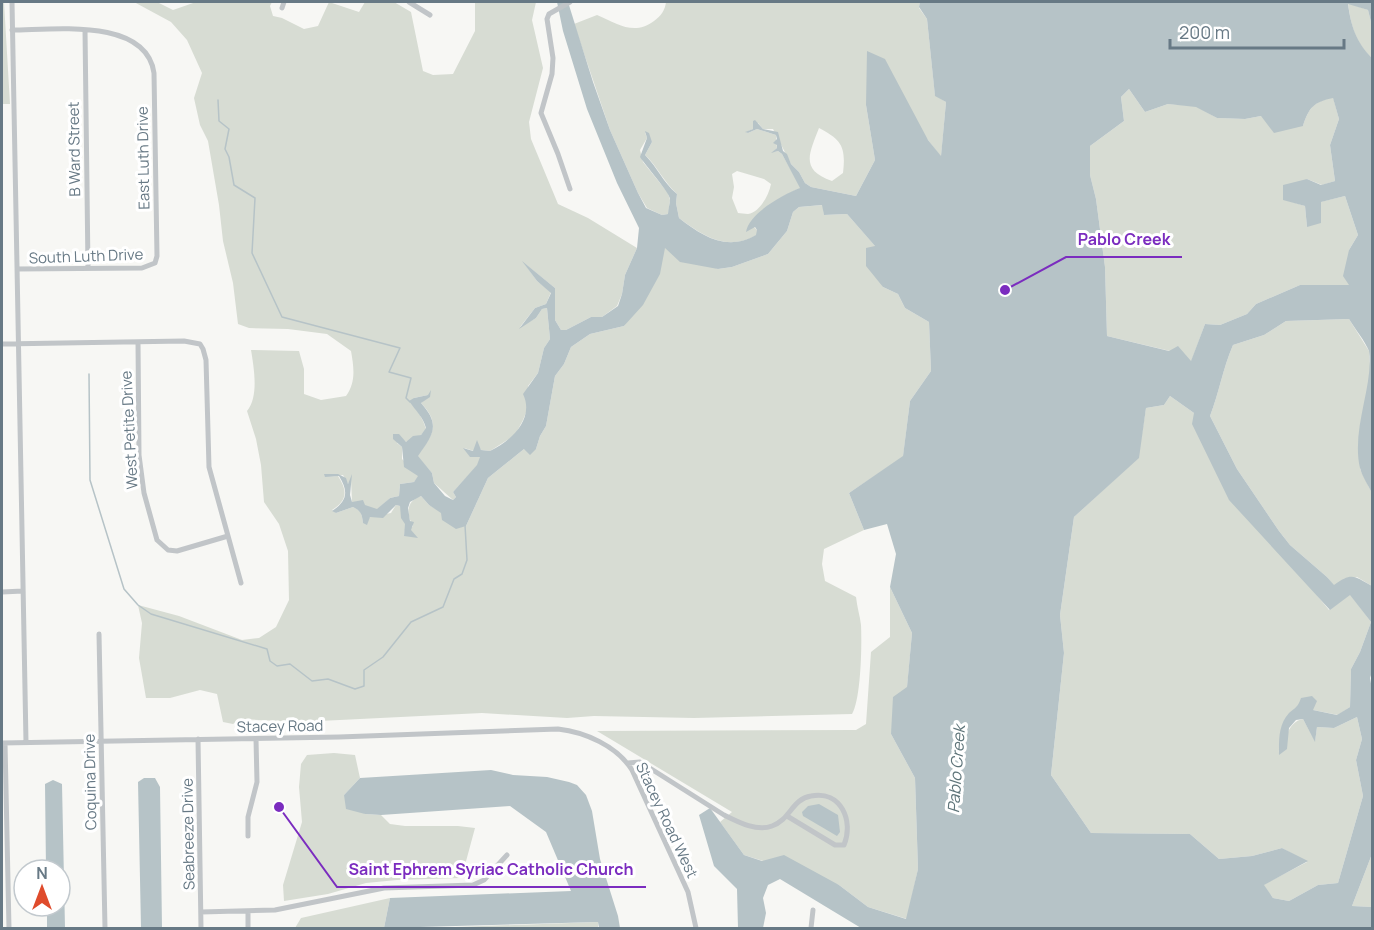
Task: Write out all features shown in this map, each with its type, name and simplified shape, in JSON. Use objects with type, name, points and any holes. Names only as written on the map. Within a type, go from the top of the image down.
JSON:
[{"type":"street","points":[[12,2],[26,742]]},
{"type":"street","points":[[410,2],[430,15]]},
{"type":"street","points":[[570,2],[553,10],[547,19],[553,58],[552,74],[541,113],[570,189]]},
{"type":"street","points":[[12,30],[84,30]]},
{"type":"street","name":"East Luth Drive","points":[[84,30],[113,33],[138,47],[151,62],[154,73],[157,256],[155,263]]},
{"type":"street","name":"B Ward Street","points":[[84,30],[88,268]]},
{"type":"street","name":"South Luth Drive","points":[[17,269],[142,268],[155,263]]},
{"type":"street","points":[[2,344],[184,341],[200,344],[206,360],[209,467],[241,582]]},
{"type":"street","name":"West Petite Drive","points":[[138,342],[141,473],[157,540],[164,548],[177,551],[228,536]]},
{"type":"street","points":[[2,592],[23,591]]},
{"type":"street","name":"Coquina Drive","points":[[99,634],[105,928]]},
{"type":"street","name":"Stacey Road","points":[[3,743],[256,739],[558,729]]},
{"type":"street","name":"Stacey Road West","points":[[558,729],[584,734],[623,757],[628,763],[688,892],[696,928]]},
{"type":"street","name":"Seabreeze Drive","points":[[198,739],[201,928]]},
{"type":"street","points":[[248,836],[248,817],[257,782],[256,739]]},
{"type":"street","points":[[3,743],[9,928]]},
{"type":"street","points":[[628,763],[640,762],[738,822],[758,827],[771,827],[783,820],[800,799],[814,795],[831,799],[837,802],[846,814],[847,836],[844,845],[835,845],[787,816]]},
{"type":"street","points":[[201,912],[248,912],[296,907],[384,888],[473,885],[484,880],[507,855]]},
{"type":"street","points":[[811,928],[813,910]]},
{"type":"street","points":[[248,912],[248,928]]},
{"type":"shaded area","points":[[2,2],[4,2],[10,104],[2,104]]},
{"type":"shaded area","points":[[134,2],[157,2],[173,10],[196,2],[272,2],[270,6],[273,16],[304,29],[318,26],[329,2],[359,12],[365,2],[394,2],[411,12],[423,71],[433,75],[453,74],[475,31],[475,2],[536,2],[532,20],[543,68],[529,122],[531,139],[558,204],[588,218],[637,248],[625,275],[622,294],[617,306],[602,317],[591,317],[566,330],[561,330],[555,320],[555,288],[524,263],[537,281],[551,292],[546,304],[535,308],[520,327],[536,318],[542,309],[547,308],[550,339],[544,348],[538,373],[528,386],[527,410],[515,435],[490,451],[481,450],[478,445],[474,451],[464,448],[470,456],[481,457],[478,465],[453,492],[456,497],[453,500],[434,483],[432,473],[417,456],[431,436],[433,423],[421,403],[428,395],[414,398],[426,429],[421,435],[406,442],[402,439],[397,443],[402,447],[402,459],[419,476],[414,482],[400,484],[399,496],[390,498],[377,510],[352,502],[351,479],[348,484],[343,475],[325,477],[338,476],[343,486],[343,499],[332,510],[336,513],[353,507],[361,513],[363,523],[370,517],[391,513],[396,505],[400,506],[406,524],[404,536],[413,526],[409,517],[410,505],[412,501],[421,496],[429,505],[466,526],[488,478],[524,449],[536,449],[546,426],[555,376],[564,364],[571,347],[590,334],[624,326],[632,315],[665,247],[718,269],[732,267],[768,254],[787,231],[793,212],[799,207],[823,205],[824,215],[847,214],[876,247],[883,287],[898,294],[905,308],[929,322],[931,371],[910,401],[903,457],[849,493],[864,530],[824,549],[822,564],[825,581],[856,597],[861,622],[859,685],[852,714],[567,718],[482,713],[299,722],[241,719],[233,724],[223,722],[217,694],[200,690],[170,698],[146,698],[139,658],[142,623],[138,605],[179,616],[242,640],[259,638],[276,627],[289,600],[288,551],[279,524],[264,502],[261,465],[247,411],[251,405],[254,390],[251,350],[299,351],[304,369],[304,394],[321,400],[346,396],[353,380],[353,369],[351,351],[327,334],[288,329],[249,328],[238,324],[208,141],[200,125],[194,98],[202,73],[187,40],[171,22]]},
{"type":"shaded area","points":[[666,2],[920,2],[919,8],[927,19],[935,95],[946,102],[941,157],[928,140],[866,105],[875,160],[856,196],[811,187],[805,183],[791,164],[773,129],[763,129],[758,123],[746,132],[757,129],[776,135],[777,148],[773,152],[778,151],[782,154],[801,188],[786,195],[769,208],[754,227],[757,235],[746,240],[725,242],[706,236],[679,218],[677,194],[645,155],[652,142],[645,132],[647,138],[640,150],[643,162],[668,193],[670,200],[668,214],[662,215],[647,208],[610,130],[574,24],[597,15],[619,25],[640,28],[656,19],[662,13]],"holes":[[[819,128],[833,136],[843,150],[843,173],[832,181],[822,177],[811,166],[810,153]],[[737,171],[764,179],[771,184],[763,202],[752,213],[738,213],[732,198],[734,187],[732,174]]]},
{"type":"shaded area","points":[[1348,3],[1368,10],[1372,26],[1372,58],[1355,33]]},
{"type":"shaded area","points":[[1129,89],[1145,112],[1168,104],[1196,106],[1217,118],[1245,119],[1261,116],[1303,126],[1313,106],[1333,97],[1339,119],[1330,145],[1335,181],[1322,185],[1307,179],[1283,199],[1305,206],[1307,227],[1320,202],[1345,196],[1358,235],[1349,250],[1350,285],[1300,285],[1256,304],[1247,314],[1220,325],[1205,324],[1191,362],[1170,351],[1107,336],[1105,267],[1096,199],[1090,175],[1090,146],[1124,121],[1121,97]]},
{"type":"shaded area","points":[[1349,319],[1369,351],[1371,382],[1363,410],[1360,469],[1372,493],[1372,586],[1357,577],[1334,586],[1327,577],[1290,545],[1237,469],[1210,416],[1233,345],[1264,335],[1286,321]]},
{"type":"shaded area","points":[[1170,396],[1194,413],[1216,472],[1329,610],[1350,594],[1371,622],[1351,669],[1350,707],[1338,715],[1298,707],[1283,728],[1279,754],[1290,728],[1303,719],[1315,741],[1317,727],[1334,728],[1357,717],[1362,739],[1356,760],[1363,796],[1338,883],[1318,885],[1289,901],[1273,898],[1263,885],[1307,862],[1282,848],[1252,856],[1219,859],[1190,834],[1091,833],[1051,775],[1064,653],[1060,615],[1074,517],[1138,458],[1146,408],[1164,405]]},
{"type":"shaded area","points":[[890,587],[912,633],[907,688],[891,734],[915,778],[918,869],[907,919],[868,907],[839,885],[744,855],[720,822],[732,812],[597,731],[856,730],[866,724],[871,652],[890,637]]},
{"type":"shaded area","points":[[334,753],[355,755],[360,778],[344,795],[365,814],[381,815],[390,824],[405,826],[475,828],[465,865],[468,876],[366,883],[328,894],[284,901],[283,885],[302,822],[299,787],[301,764],[307,755]]},
{"type":"shaded area","points":[[1372,854],[1372,907],[1352,906]]},
{"type":"shaded area","points":[[390,898],[384,928],[295,928],[301,918]]},
{"type":"shaded area","points":[[598,922],[598,928],[427,928]]},
{"type":"water","points":[[557,2],[568,2],[610,130],[646,208],[662,215],[668,214],[670,199],[640,157],[647,138],[645,131],[649,133],[652,142],[645,155],[677,194],[679,218],[715,240],[735,242],[756,235],[755,227],[746,232],[753,218],[777,200],[800,188],[782,154],[778,151],[771,153],[777,148],[777,145],[773,143],[777,139],[776,135],[757,129],[745,132],[753,129],[755,120],[763,129],[778,132],[783,151],[805,183],[811,187],[856,196],[875,160],[866,105],[867,51],[885,59],[928,140],[941,156],[946,102],[935,96],[927,19],[919,7],[920,2],[1372,2],[1372,26],[1368,10],[1348,4],[1355,33],[1372,58],[1372,493],[1361,471],[1358,453],[1360,423],[1370,364],[1369,351],[1349,319],[1286,321],[1264,335],[1233,345],[1210,416],[1237,469],[1290,545],[1334,585],[1345,578],[1353,577],[1372,586],[1372,672],[1370,678],[1372,689],[1372,854],[1352,906],[1372,907],[1372,928],[861,928],[780,879],[768,885],[763,898],[766,913],[763,928],[738,928],[737,889],[714,866],[699,815],[710,808],[744,855],[762,861],[784,855],[839,885],[868,907],[906,919],[918,869],[915,778],[891,734],[893,697],[907,687],[912,633],[890,587],[896,554],[887,524],[864,530],[849,493],[903,456],[910,401],[931,371],[929,322],[905,308],[898,294],[883,287],[866,266],[866,248],[875,246],[847,214],[824,215],[822,205],[799,207],[793,212],[787,231],[768,254],[732,267],[718,269],[680,262],[665,248],[660,274],[643,305],[624,326],[590,334],[571,347],[564,364],[555,376],[546,426],[536,449],[530,455],[524,449],[488,478],[466,526],[456,529],[442,520],[441,513],[421,496],[410,502],[408,508],[410,521],[414,522],[411,530],[418,538],[404,536],[405,524],[401,518],[400,506],[396,505],[383,518],[370,517],[367,525],[363,523],[359,511],[353,507],[336,513],[332,511],[341,504],[345,491],[339,476],[325,477],[324,474],[338,474],[346,478],[348,484],[352,474],[350,495],[352,502],[363,500],[365,505],[377,509],[390,498],[399,496],[400,484],[414,482],[418,476],[404,467],[402,447],[393,439],[393,434],[399,434],[406,442],[413,436],[421,435],[426,428],[425,424],[409,401],[428,395],[431,390],[430,397],[421,403],[431,418],[433,430],[418,456],[432,473],[434,483],[445,496],[453,500],[456,497],[453,492],[477,465],[480,457],[470,457],[463,448],[473,451],[477,440],[481,450],[490,451],[506,441],[519,428],[526,412],[523,394],[538,373],[544,348],[550,339],[547,308],[542,309],[536,318],[519,329],[535,308],[546,304],[551,293],[537,281],[522,261],[555,288],[555,320],[561,330],[566,330],[591,317],[602,317],[618,306],[625,275],[637,248],[639,228],[617,183],[587,109],[563,31]],"holes":[[[1129,89],[1145,112],[1168,104],[1196,107],[1217,118],[1245,119],[1261,116],[1274,133],[1303,126],[1313,106],[1333,98],[1339,119],[1330,145],[1335,181],[1321,185],[1307,179],[1283,185],[1283,200],[1305,206],[1307,227],[1321,223],[1321,202],[1345,196],[1358,235],[1349,250],[1343,276],[1349,285],[1300,285],[1256,304],[1247,314],[1220,325],[1205,324],[1191,361],[1178,346],[1169,351],[1107,336],[1105,267],[1096,199],[1090,175],[1090,146],[1124,121],[1121,97]],[[1170,396],[1194,413],[1192,424],[1229,500],[1330,610],[1350,595],[1371,622],[1351,669],[1350,707],[1337,715],[1313,710],[1317,701],[1312,696],[1301,698],[1285,718],[1281,728],[1279,755],[1287,749],[1289,728],[1296,720],[1303,719],[1315,742],[1317,727],[1334,728],[1357,717],[1362,739],[1356,760],[1363,796],[1338,883],[1318,885],[1289,901],[1273,898],[1264,885],[1308,861],[1282,848],[1252,856],[1219,859],[1190,834],[1091,833],[1051,775],[1064,653],[1060,615],[1074,517],[1139,458],[1146,408],[1164,405]]]},
{"type":"water","points":[[491,770],[569,782],[577,785],[586,795],[592,811],[600,859],[620,928],[599,928],[598,922],[384,928],[390,898],[571,891],[546,832],[510,806],[381,815],[346,809],[344,795],[360,778]]},
{"type":"water","points":[[144,778],[155,778],[160,787],[162,928],[141,928],[138,782]]},
{"type":"water","points":[[53,780],[62,784],[64,858],[46,858],[45,784]]},
{"type":"water","points":[[819,804],[838,815],[840,832],[837,836],[803,816],[802,812],[808,806]]},
{"type":"water","points":[[47,918],[65,918],[65,928],[47,928]]},
{"type":"waterway","points":[[218,100],[219,121],[229,129],[225,149],[229,157],[234,185],[255,198],[252,253],[282,317],[400,348],[389,372],[411,378],[406,398],[410,402]]},
{"type":"waterway","points":[[89,374],[90,480],[124,589],[138,605],[151,614],[267,649],[270,661],[277,666],[290,664],[312,681],[328,679],[355,689],[364,686],[364,670],[383,657],[411,622],[443,607],[454,579],[462,574],[467,560],[465,525]]},
{"type":"place","name":"Pablo Creek","points":[[1005,290]]},
{"type":"place","name":"Saint Ephrem Syriac Catholic Church","points":[[279,807]]}]
